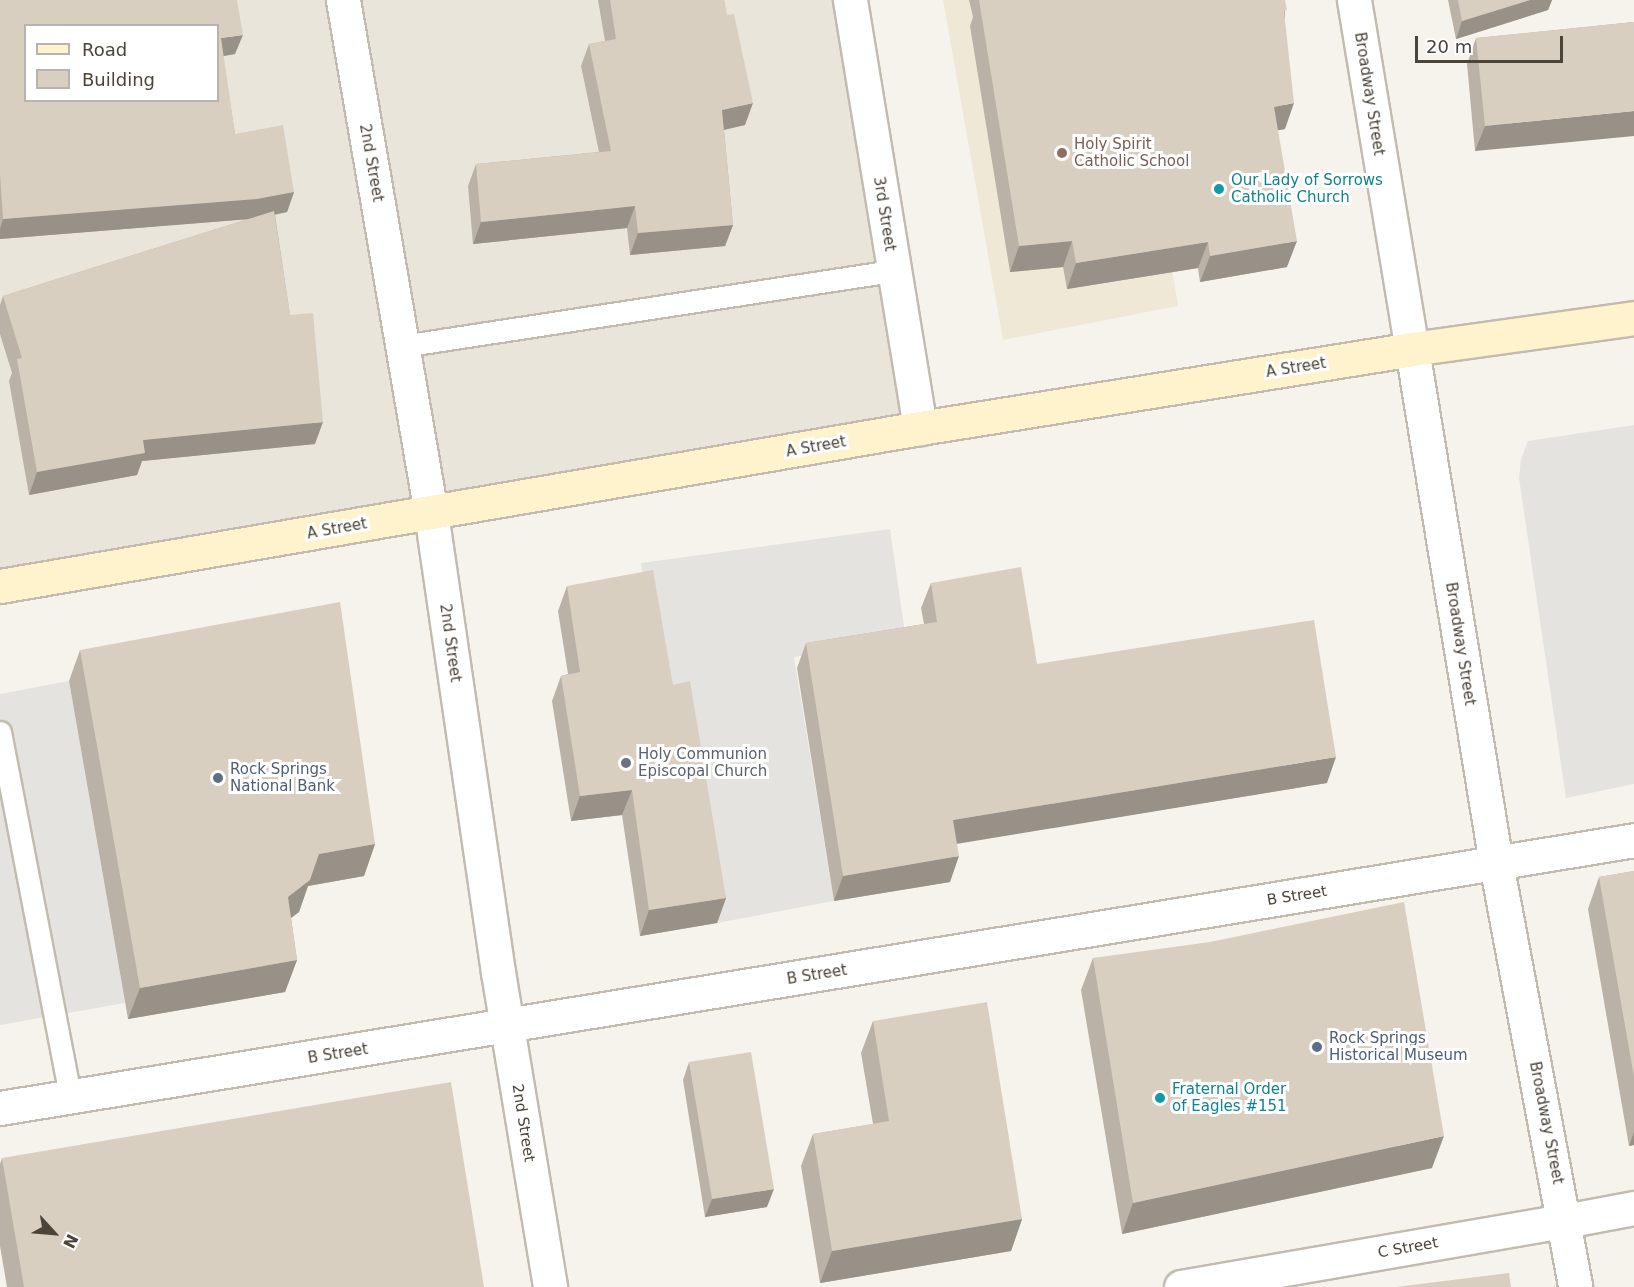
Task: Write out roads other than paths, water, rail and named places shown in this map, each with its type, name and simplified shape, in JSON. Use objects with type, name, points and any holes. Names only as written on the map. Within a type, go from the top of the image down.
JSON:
[{"type":"main road","name":"A Street","points":[[0,586],[920,428],[1412,349],[1634,318]]},
{"type":"street","name":"2nd Street","points":[[343,0],[431,513],[506,1027],[550,1287]]},
{"type":"street","name":"3rd Street","points":[[850,0],[920,428]]},
{"type":"street","name":"Broadway Street","points":[[1354,0],[1496,863],[1565,1221],[1575,1287]]},
{"type":"street","name":"B Street","points":[[0,1108],[506,1027],[1634,840]]},
{"type":"street","name":"C Street","points":[[1181,1287],[1634,1208]]},
{"type":"lane","points":[[402,346],[894,270]]},
{"type":"lane","points":[[0,732],[70,1096]]},
{"type":"place","name":"Holy Spirit Catholic School","points":[[1062,153]]},
{"type":"place","name":"Our Lady of Sorrows Catholic Church","points":[[1219,189]]},
{"type":"place","name":"Holy Communion Episcopal Church","points":[[626,763]]},
{"type":"place","name":"Rock Springs National Bank","points":[[218,778]]},
{"type":"place","name":"Rock Springs Historical Museum","points":[[1317,1047]]},
{"type":"place","name":"Fraternal Order of Eagles #151","points":[[1160,1098]]}]
